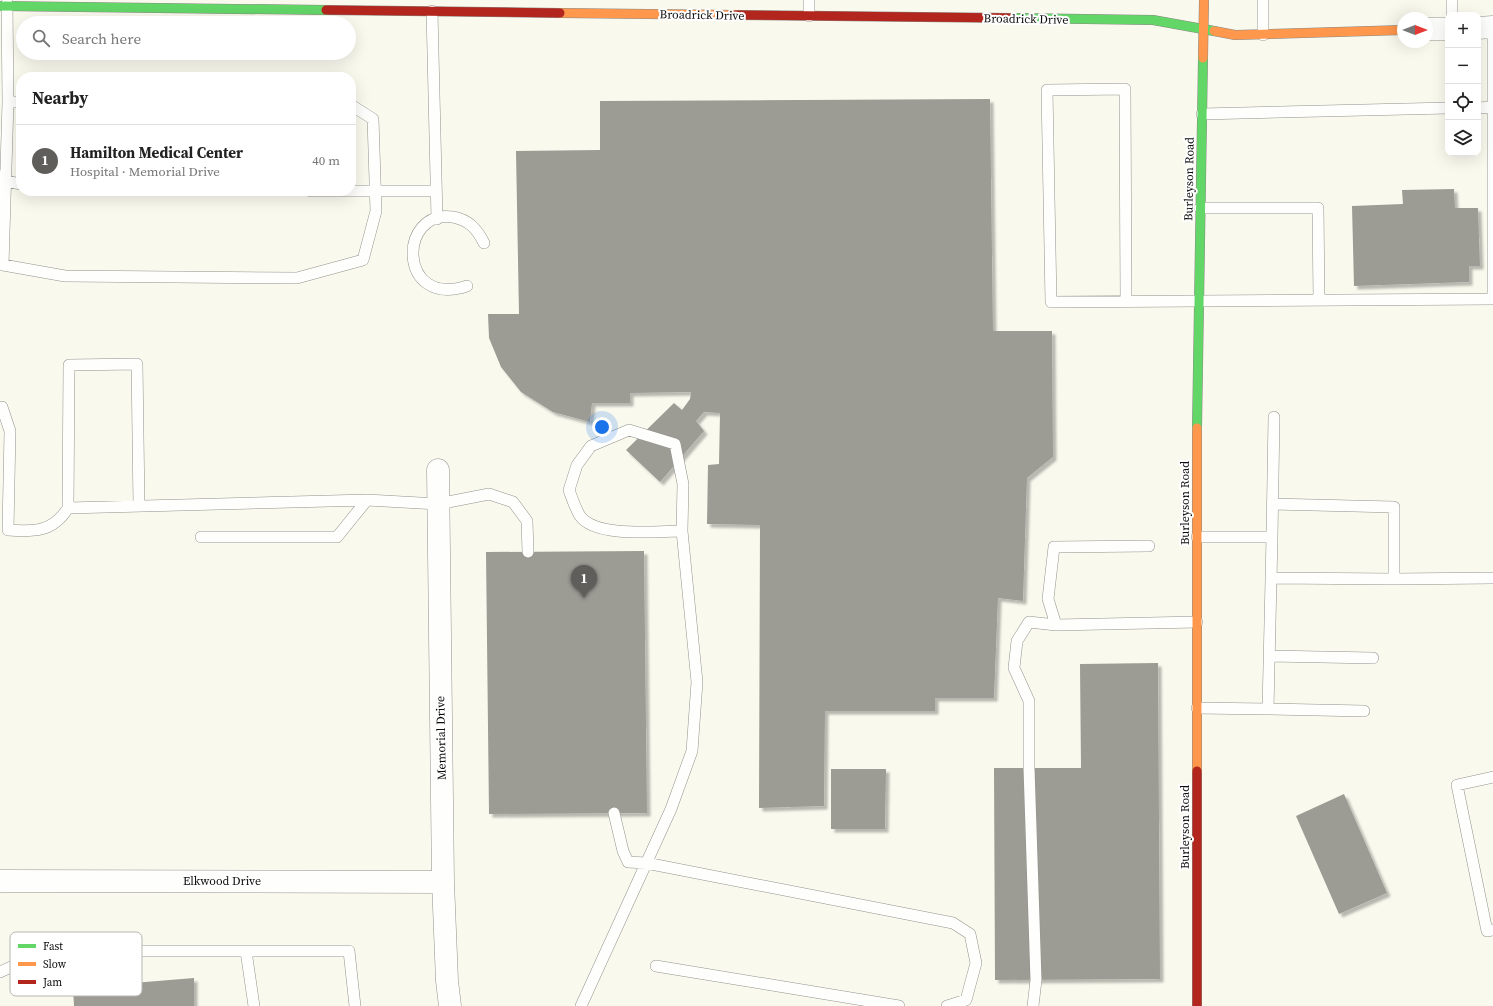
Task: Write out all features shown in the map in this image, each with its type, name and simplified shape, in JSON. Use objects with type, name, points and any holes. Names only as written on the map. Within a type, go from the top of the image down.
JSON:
[{"type":"street","name":"Burleyson Road","points":[[1198,1006],[1198,300],[1204,0]]},
{"type":"street","name":"Broadrick Drive","points":[[4,4],[432,6],[809,16],[1153,20],[1235,36],[1397,30]]},
{"type":"street","points":[[1481,28],[1493,27]]},
{"type":"street","points":[[1433,29],[1445,29]]},
{"type":"street","name":"Memorial Drive","points":[[438,470],[443,882],[447,981],[450,1006]]},
{"type":"street","name":"Elkwood Drive","points":[[0,881],[443,882]]},
{"type":"lane","points":[[809,16],[810,0]]},
{"type":"lane","points":[[1263,35],[1264,0]]},
{"type":"lane","points":[[1452,0],[1452,12]]},
{"type":"lane","points":[[4,4],[8,102],[3,178],[3,264],[65,276],[297,278],[363,260],[376,211],[373,119],[356,108]]},
{"type":"lane","points":[[432,6],[437,219]]},
{"type":"lane","points":[[1126,301],[1125,89],[1047,90],[1051,302],[1493,299],[1493,27]]},
{"type":"lane","points":[[8,102],[16,102]]},
{"type":"lane","points":[[1202,114],[1445,108]]},
{"type":"lane","points":[[1481,108],[1493,108]]},
{"type":"lane","points":[[3,178],[16,182]]},
{"type":"lane","points":[[356,191],[436,191]]},
{"type":"lane","points":[[1200,208],[1318,208],[1319,300]]},
{"type":"lane","points":[[467,286],[446,291],[434,288],[423,281],[416,271],[412,259],[412,246],[417,234],[425,225],[437,219],[449,217],[460,219],[475,228],[484,243]]},
{"type":"lane","points":[[0,407],[2,407],[10,431],[8,530],[35,532],[61,520],[68,508],[69,365],[137,364],[139,506]]},
{"type":"lane","points":[[1268,710],[1274,417]]},
{"type":"lane","points":[[581,1006],[671,809],[692,751],[697,682],[682,531],[683,484],[676,444],[629,430],[590,446],[577,465],[569,490],[581,517],[603,530],[634,532],[682,531]]},
{"type":"lane","points":[[68,508],[367,500],[438,504],[489,494],[513,502],[527,521],[528,552]]},
{"type":"lane","points":[[201,537],[337,537],[367,500]]},
{"type":"lane","points":[[1272,504],[1394,507],[1394,579]]},
{"type":"lane","points":[[1197,537],[1272,537]]},
{"type":"lane","points":[[1056,625],[1048,599],[1054,547],[1149,546]]},
{"type":"lane","points":[[1271,578],[1493,578]]},
{"type":"lane","points":[[1033,1006],[1036,980],[1029,768],[1029,701],[1014,668],[1016,641],[1029,622],[1056,625],[1197,622]]},
{"type":"lane","points":[[1269,656],[1373,658]]},
{"type":"lane","points":[[1197,708],[1364,711]]},
{"type":"lane","points":[[1493,777],[1457,785],[1487,931],[1493,930]]},
{"type":"lane","points":[[614,813],[623,851],[628,862],[646,863],[953,923],[970,934],[976,963],[966,1000],[947,1006]]},
{"type":"lane","points":[[142,951],[349,951],[355,1006]]},
{"type":"lane","points":[[246,951],[254,1006]]},
{"type":"lane","points":[[656,966],[899,1006]]},
{"type":"lane","points":[[0,972],[10,967]]},
{"type":"building","points":[[990,99],[993,331],[1052,331],[1053,457],[1027,478],[1023,601],[998,598],[994,698],[935,698],[935,711],[825,711],[824,806],[759,808],[760,525],[707,524],[708,465],[719,464],[720,413],[704,412],[696,421],[704,431],[660,482],[626,450],[674,403],[682,410],[690,399],[691,392],[630,393],[630,403],[592,403],[590,422],[553,412],[521,392],[501,367],[489,338],[488,314],[519,314],[516,151],[600,150],[600,101]]},
{"type":"building","points":[[1454,189],[1455,208],[1478,208],[1480,266],[1469,266],[1469,282],[1354,286],[1352,206],[1403,204],[1402,190]]},
{"type":"building","points":[[644,551],[647,813],[489,814],[486,552]]},
{"type":"building","points":[[1158,663],[1160,979],[995,980],[994,768],[1081,768],[1080,664]]},
{"type":"building","points":[[831,769],[886,769],[885,829],[831,829]]},
{"type":"building","points":[[1344,794],[1387,893],[1339,914],[1296,816]]},
{"type":"building","points":[[194,978],[194,1006],[74,1006],[73,996],[142,996],[142,982]]},
{"type":"traffic: fast","points":[[0,6],[326,10]]},
{"type":"traffic: fast","points":[[1011,18],[1153,20],[1214,31]]},
{"type":"traffic: fast","points":[[1197,428],[1203,58]]},
{"type":"traffic: slow","points":[[1203,58],[1204,0]]},
{"type":"traffic: slow","points":[[560,13],[736,15]]},
{"type":"traffic: slow","points":[[1214,31],[1235,35],[1397,30]]},
{"type":"traffic: slow","points":[[1197,428],[1197,771]]},
{"type":"traffic: jam","points":[[326,10],[560,13]]},
{"type":"traffic: jam","points":[[736,15],[1011,18]]},
{"type":"traffic: jam","points":[[1197,771],[1197,1006]]},
{"type":"place","name":"Hamilton Medical Center","points":[[584,598]]}]
